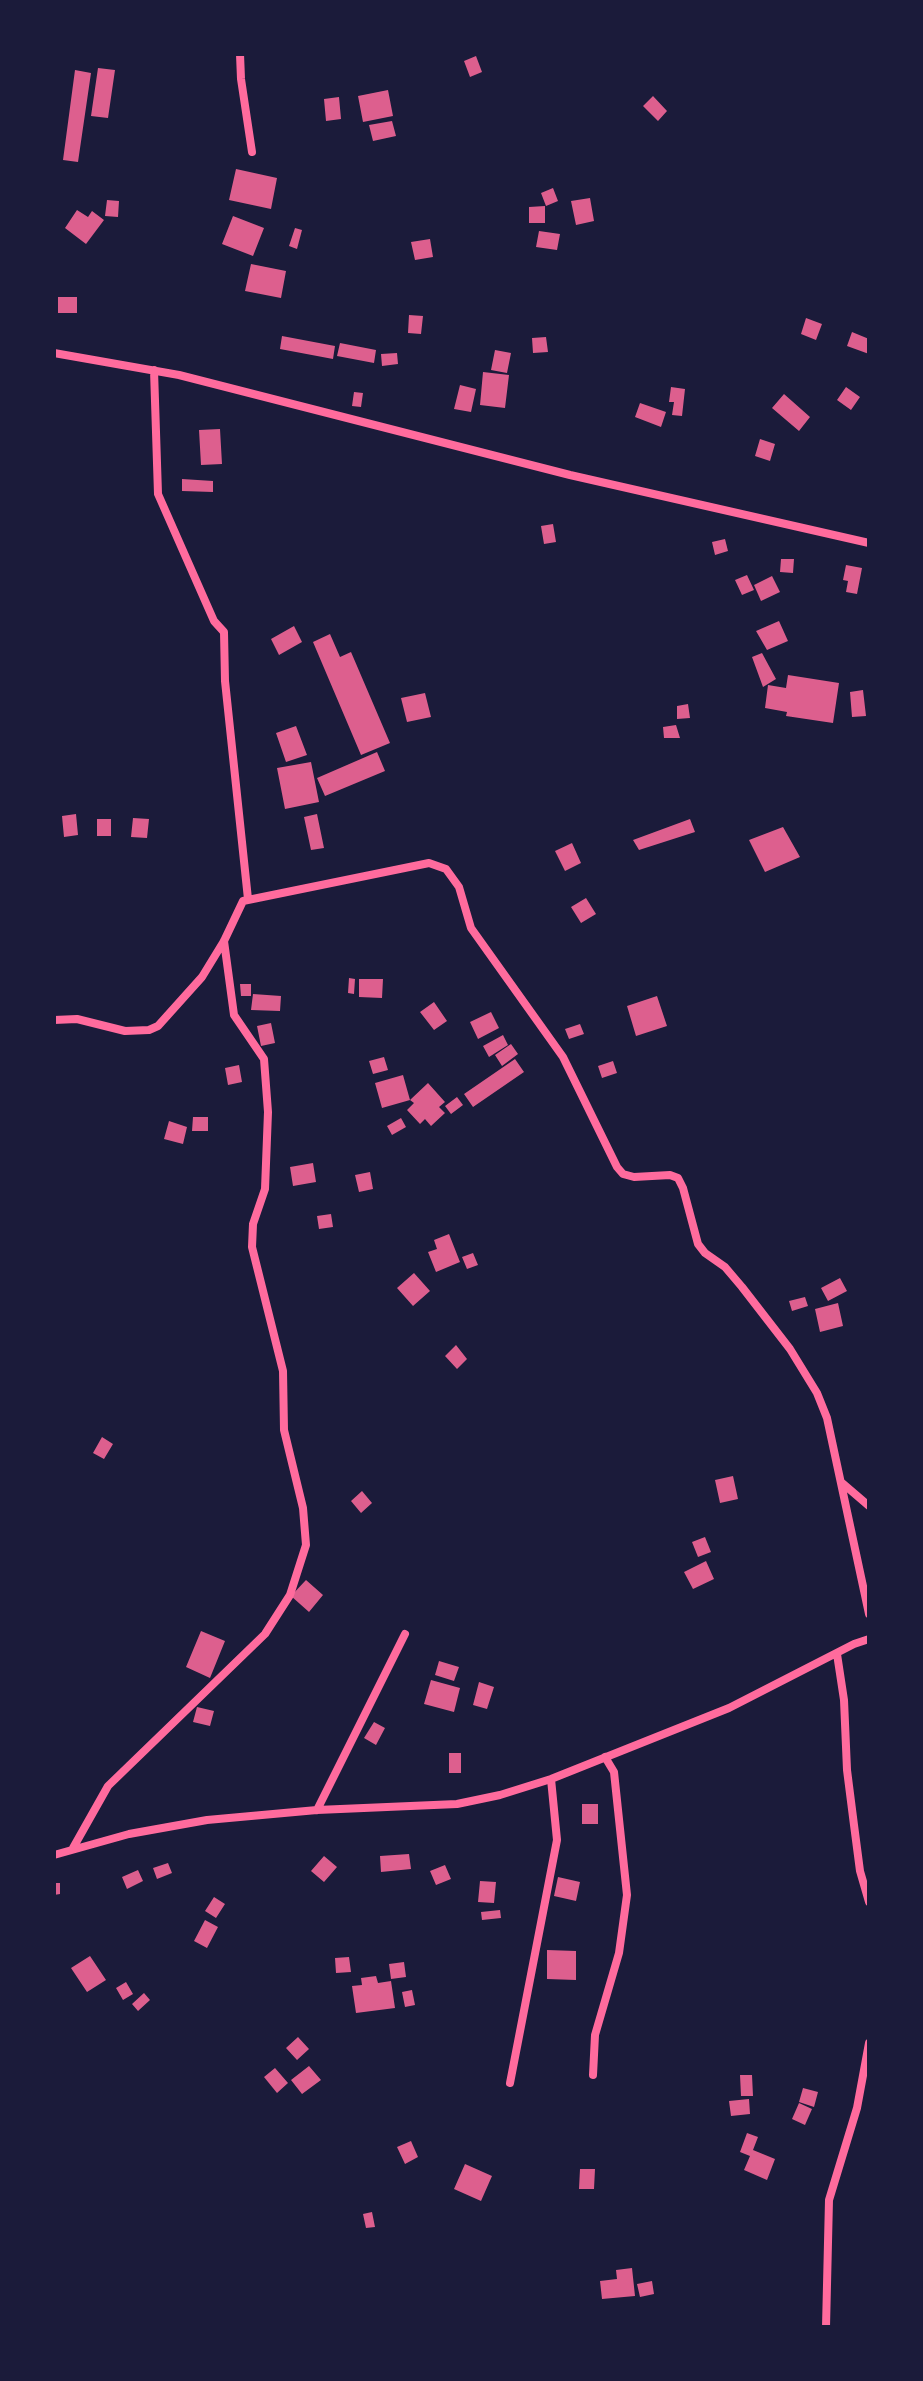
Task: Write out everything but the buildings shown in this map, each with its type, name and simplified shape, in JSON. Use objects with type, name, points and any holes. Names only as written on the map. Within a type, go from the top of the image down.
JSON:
[{"type":"street","points":[[240,54],[252,152]]},
{"type":"street","points":[[54,353],[154,370],[570,475],[869,543]]},
{"type":"street","points":[[154,370],[158,494],[214,621],[224,632],[225,681],[248,899]]},
{"type":"street","points":[[54,1020],[77,1019],[125,1031],[149,1030],[158,1026],[202,977],[224,941],[240,905],[248,899],[429,863],[446,869],[459,887],[471,928],[563,1057],[617,1167],[623,1174],[634,1177],[670,1175],[678,1178],[698,1244],[725,1267],[790,1349],[817,1393],[827,1418],[869,1614]]},
{"type":"street","points":[[73,1848],[108,1786],[265,1634],[290,1595],[306,1545],[303,1508],[284,1430],[283,1371],[252,1247],[253,1224],[265,1189],[268,1112],[264,1059],[234,1015],[224,941]]},
{"type":"street","points":[[841,1482],[869,1506]]},
{"type":"street","points":[[317,1810],[405,1634]]},
{"type":"street","points":[[54,1855],[129,1834],[207,1820],[317,1810],[457,1804],[500,1795],[551,1779],[729,1708],[869,1639]]},
{"type":"street","points":[[837,1654],[844,1700],[847,1770],[854,1825],[860,1871],[869,1902]]},
{"type":"street","points":[[593,2075],[595,2035],[619,1953],[627,1895],[614,1772],[605,1757]]},
{"type":"street","points":[[510,2083],[557,1840],[551,1779]]},
{"type":"street","points":[[826,2327],[829,2200],[857,2108],[869,2043]]}]
